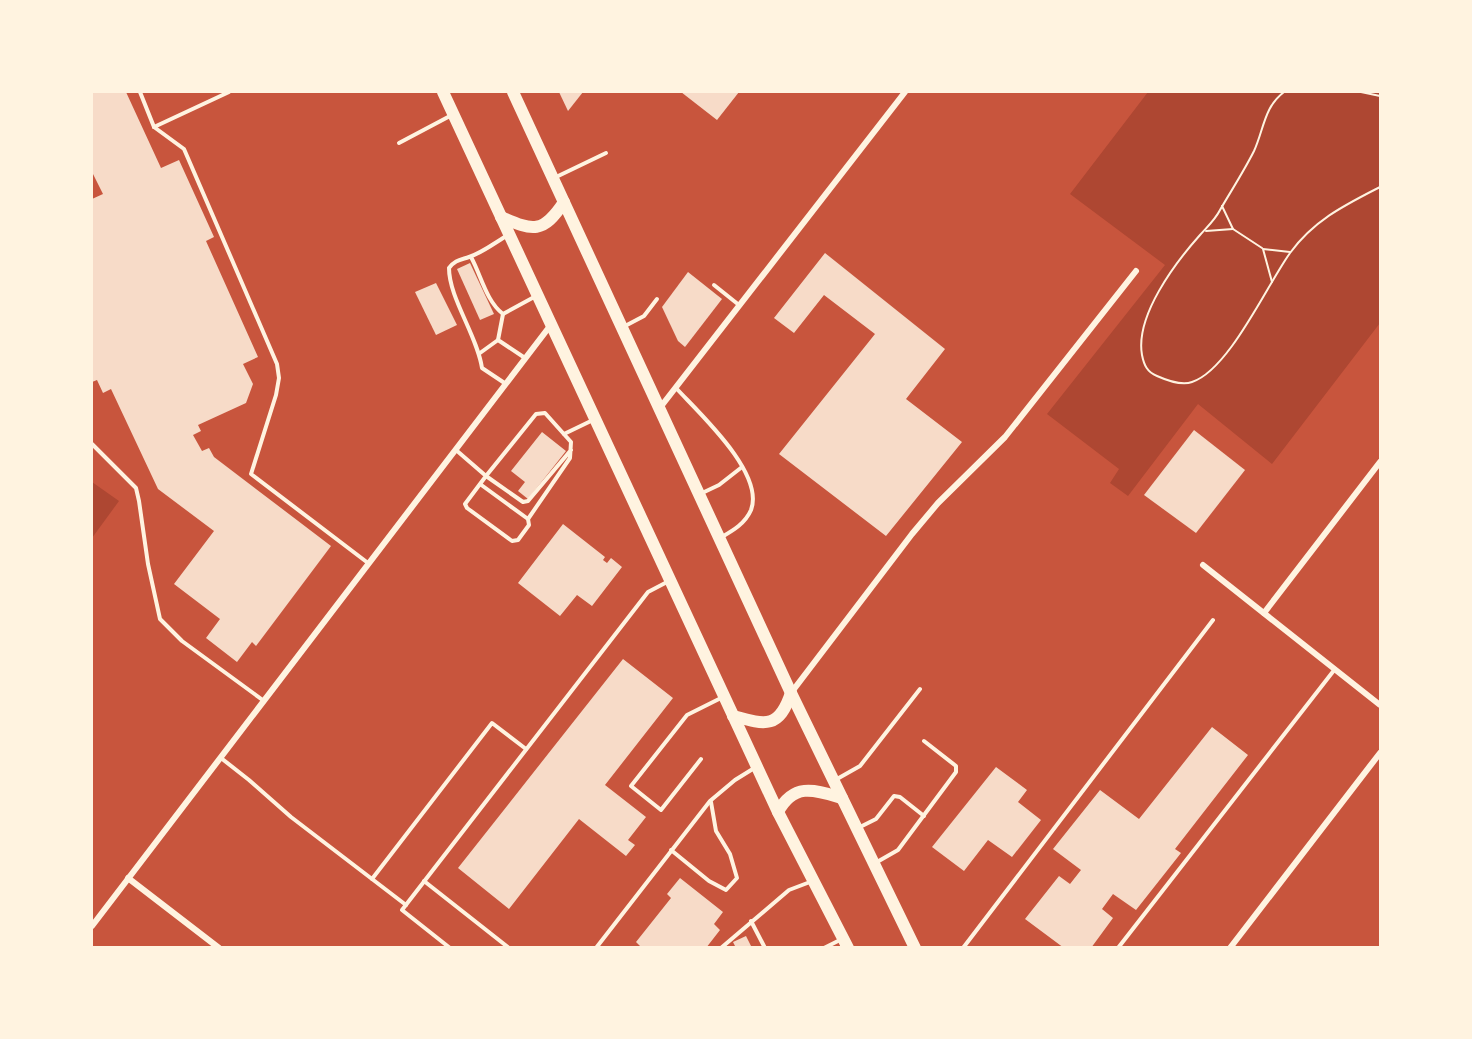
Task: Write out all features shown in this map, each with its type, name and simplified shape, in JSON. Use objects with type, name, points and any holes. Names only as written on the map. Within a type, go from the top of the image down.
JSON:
[{"type":"main road","points":[[443,92],[778,812],[845,943]]},
{"type":"main road","points":[[515,92],[791,693],[915,948]]},
{"type":"main road","points":[[501,217],[523,227],[534,228],[546,224],[555,216],[564,202]]},
{"type":"main road","points":[[733,716],[758,723],[769,723],[779,717],[785,709],[791,693]]},
{"type":"main road","points":[[778,812],[784,801],[797,792],[822,792],[842,798]]},
{"type":"street","points":[[659,409],[905,92]]},
{"type":"street","points":[[791,693],[912,534],[938,503],[1005,437],[1136,271]]},
{"type":"street","points":[[92,926],[550,326]]},
{"type":"street","points":[[1264,613],[1380,462]]},
{"type":"street","points":[[1203,565],[1380,705]]},
{"type":"street","points":[[1230,948],[1380,753]]},
{"type":"street","points":[[128,878],[219,948]]},
{"type":"lane","points":[[140,92],[154,127],[184,149],[277,364],[279,378],[276,395],[251,474],[368,563]]},
{"type":"lane","points":[[154,127],[229,92]]},
{"type":"lane","points":[[399,143],[454,114]]},
{"type":"lane","points":[[553,178],[606,153]]},
{"type":"lane","points":[[506,384],[482,368],[480,353],[449,275],[449,268],[460,259],[471,257],[509,234]]},
{"type":"lane","points":[[471,257],[490,296],[503,314]]},
{"type":"lane","points":[[714,285],[739,305]]},
{"type":"lane","points":[[503,314],[537,296]]},
{"type":"lane","points":[[621,327],[644,316],[657,299]]},
{"type":"lane","points":[[480,353],[498,340],[503,314]]},
{"type":"lane","points":[[498,340],[525,358]]},
{"type":"lane","points":[[676,387],[728,445],[742,467],[753,494],[750,511],[738,527],[719,538]]},
{"type":"lane","points":[[480,484],[528,519],[529,525],[518,540],[512,541],[467,508],[465,504],[480,484],[486,476],[536,414],[545,413],[571,442],[570,459],[528,519]]},
{"type":"lane","points":[[564,434],[594,420]]},
{"type":"lane","points":[[92,444],[136,488],[148,564],[160,619],[182,640],[264,701]]},
{"type":"lane","points":[[456,449],[486,476],[523,502],[528,501],[571,450]]},
{"type":"lane","points":[[699,495],[719,485],[742,467]]},
{"type":"lane","points":[[450,948],[402,910],[648,592],[669,580]]},
{"type":"lane","points":[[963,948],[1213,620]]},
{"type":"lane","points":[[1118,948],[1335,669]]},
{"type":"lane","points":[[833,780],[860,766],[920,689]]},
{"type":"lane","points":[[701,759],[661,810],[631,786],[687,715],[724,696]]},
{"type":"lane","points":[[372,879],[492,723],[526,749]]},
{"type":"lane","points":[[874,864],[898,850],[958,769],[924,741]]},
{"type":"lane","points":[[220,758],[291,817],[406,905]]},
{"type":"lane","points":[[596,948],[711,801],[735,780],[757,766]]},
{"type":"lane","points":[[857,829],[876,819],[897,795],[924,816]]},
{"type":"lane","points":[[671,850],[709,881],[726,890],[737,878],[730,854],[716,831],[711,801]]},
{"type":"lane","points":[[721,948],[789,890],[813,880]]},
{"type":"lane","points":[[424,881],[509,948]]},
{"type":"lane","points":[[751,921],[765,948]]},
{"type":"lane","points":[[824,948],[845,943]]},
{"type":"path","points":[[1284,92],[1270,105],[1255,149],[1215,219],[1165,282],[1150,309],[1141,346],[1144,363],[1150,373],[1166,380],[1189,384],[1203,378],[1254,314],[1290,252],[1322,219],[1380,187]]},
{"type":"path","points":[[1361,92],[1380,96]]},
{"type":"path","points":[[1222,206],[1233,230],[1263,249],[1290,252]]},
{"type":"path","points":[[1204,231],[1233,230]]},
{"type":"path","points":[[1263,249],[1272,282]]},
{"type":"shaded area","points":[[1148,92],[1380,92],[1380,323],[1272,464],[1198,404],[1128,496],[1110,483],[1119,469],[1047,414],[1165,265],[1070,194]]},
{"type":"shaded area","points":[[92,482],[119,501],[92,538]]},
{"type":"building","points":[[92,92],[126,92],[161,168],[179,160],[214,237],[206,241],[258,357],[243,364],[253,384],[246,403],[198,425],[201,431],[193,435],[202,451],[209,448],[214,457],[331,546],[256,646],[252,642],[237,662],[206,638],[220,619],[174,584],[214,531],[158,489],[111,389],[103,393],[97,380],[92,382],[92,199],[103,194],[92,172]]},
{"type":"building","points":[[559,92],[583,92],[568,111]]},
{"type":"building","points":[[681,92],[739,92],[717,120]]},
{"type":"building","points":[[825,253],[945,349],[906,399],[962,442],[886,536],[779,454],[875,334],[824,295],[794,333],[774,318]]},
{"type":"building","points":[[470,263],[494,314],[480,320],[457,269]]},
{"type":"building","points":[[688,272],[722,299],[685,347],[678,341],[662,307]]},
{"type":"building","points":[[436,283],[457,325],[436,335],[415,292]]},
{"type":"building","points":[[1194,430],[1245,470],[1196,533],[1144,495]]},
{"type":"building","points":[[542,432],[566,451],[528,499],[518,491],[525,482],[511,471]]},
{"type":"building","points":[[563,524],[605,557],[603,560],[607,563],[611,558],[622,567],[592,606],[577,595],[560,616],[518,583]]},
{"type":"building","points":[[623,659],[673,698],[605,785],[646,817],[628,840],[635,845],[626,856],[579,819],[509,909],[458,868]]},
{"type":"building","points":[[1212,727],[1248,755],[1175,849],[1181,853],[1136,910],[1113,894],[1102,909],[1113,918],[1091,948],[1064,948],[1025,919],[1059,876],[1070,884],[1081,870],[1053,849],[1100,790],[1139,819]]},
{"type":"building","points":[[996,767],[1027,790],[1018,802],[1041,820],[1012,857],[988,840],[964,871],[932,847]]},
{"type":"building","points":[[680,878],[723,912],[714,924],[720,930],[706,948],[638,948],[640,946],[636,942],[671,898],[667,894]]},
{"type":"building","points":[[746,936],[752,948],[736,948],[733,942]]}]
